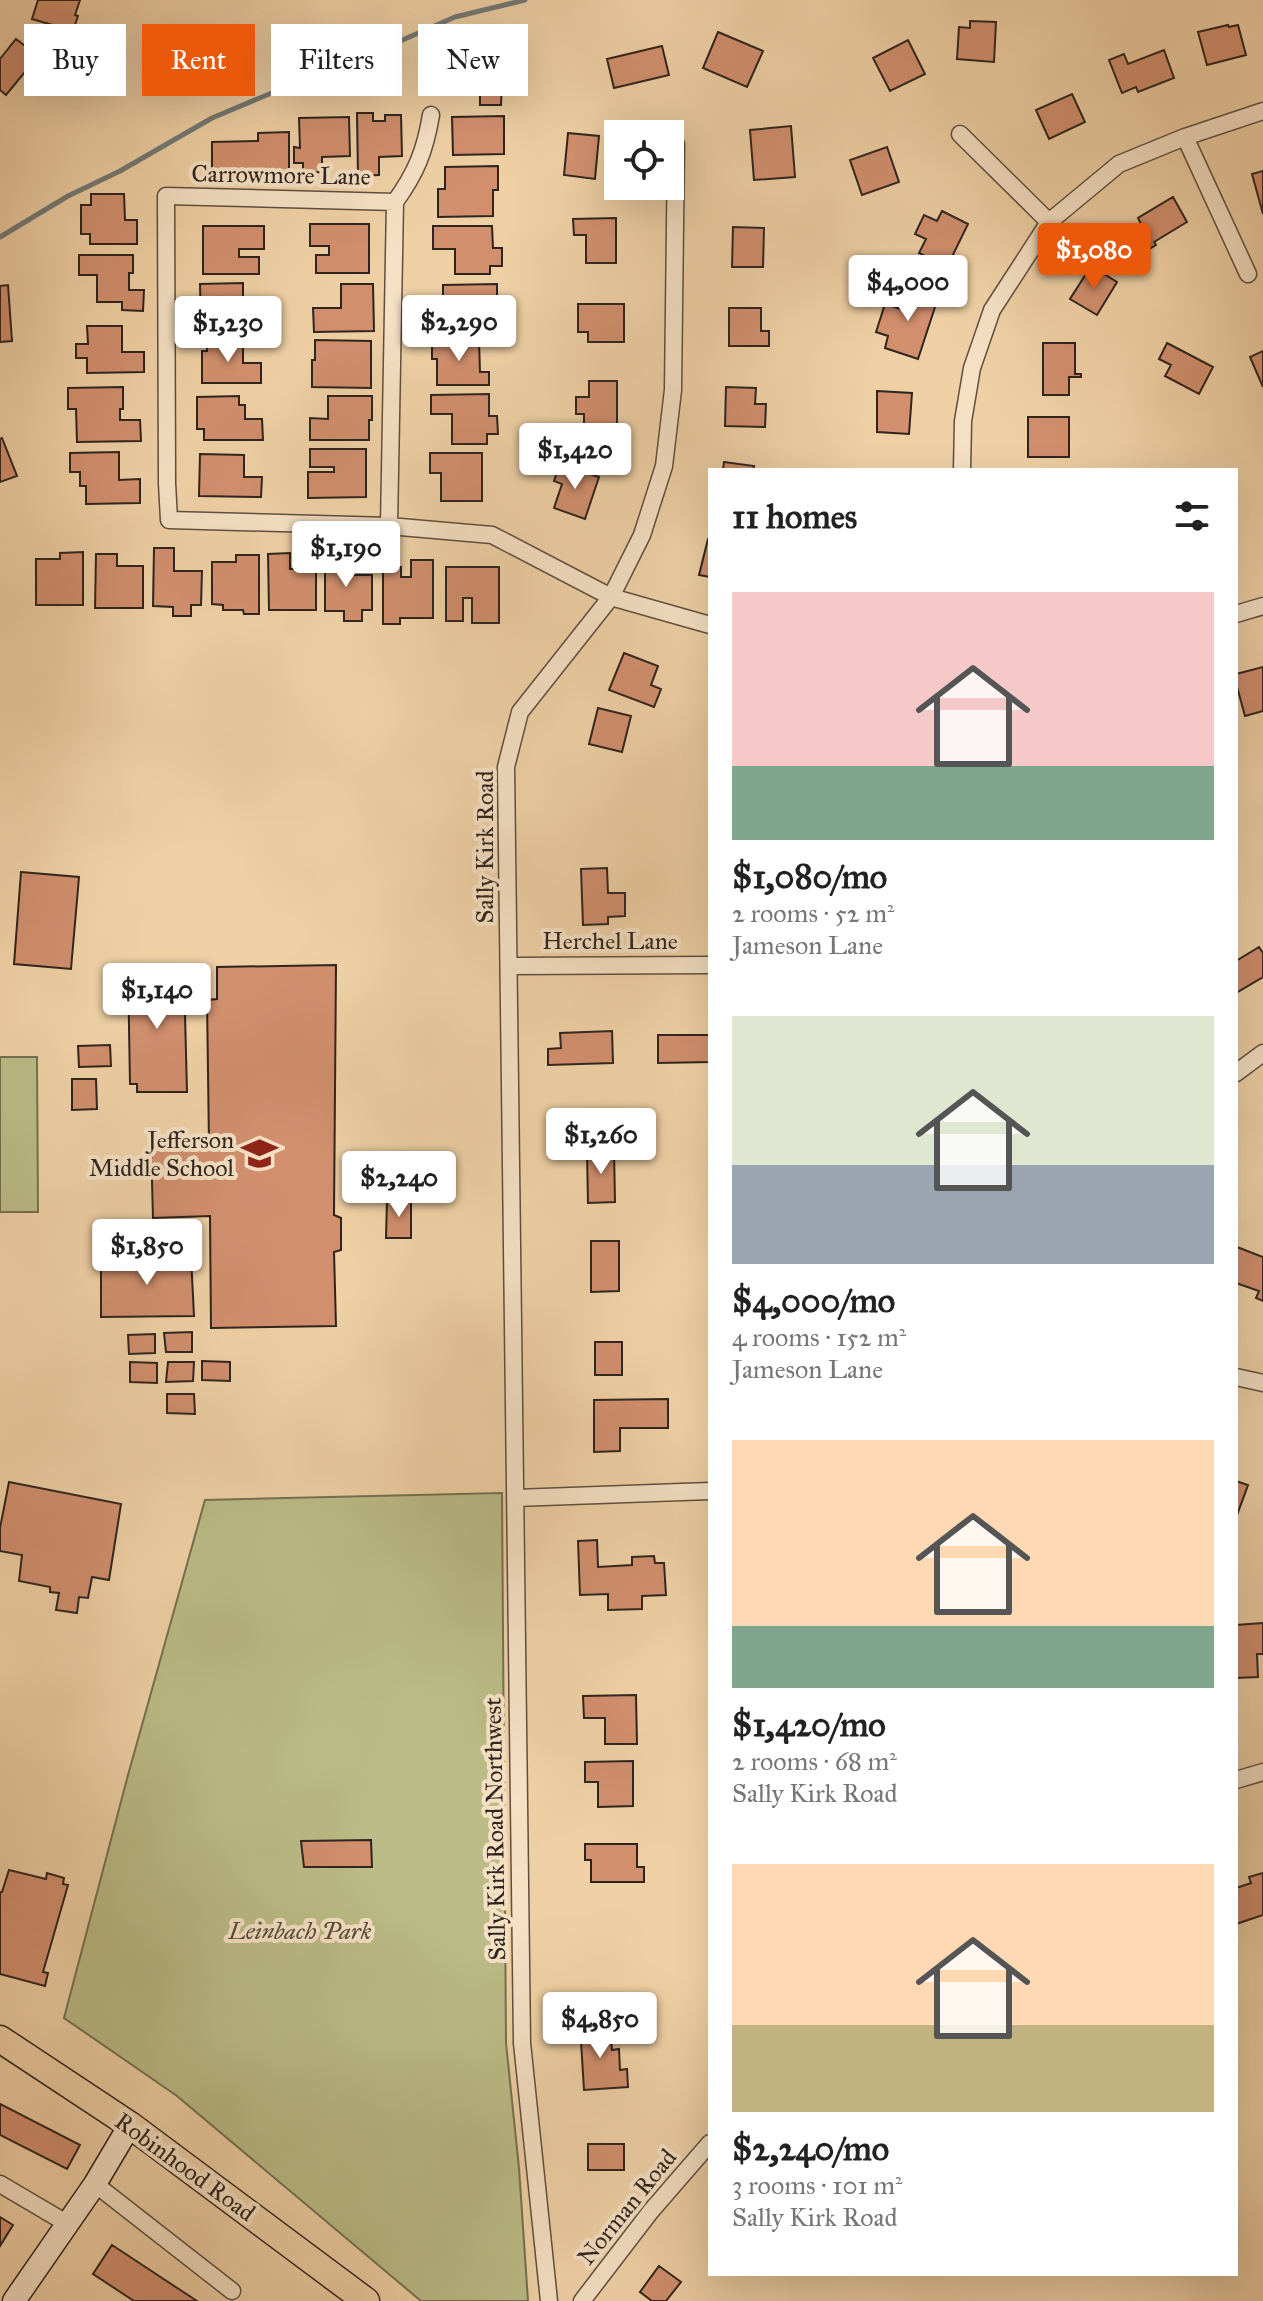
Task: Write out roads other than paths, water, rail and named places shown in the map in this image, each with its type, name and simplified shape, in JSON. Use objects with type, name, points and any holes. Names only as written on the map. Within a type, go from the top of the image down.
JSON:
[{"type":"main road","name":"Robinhood Road","points":[[0,2039],[130,2125],[366,2301]]},
{"type":"street","points":[[962,468],[963,421],[972,368],[992,310],[1049,222],[1119,164],[1185,137],[1263,111]]},
{"type":"street","points":[[431,115],[426,145],[412,179],[395,202],[389,526],[492,535],[611,597],[708,624]]},
{"type":"street","points":[[960,134],[1049,222]]},
{"type":"street","points":[[1185,137],[1248,274]]},
{"type":"street","name":"Carrowmore Lane","points":[[389,526],[169,520],[166,196],[395,202]]},
{"type":"street","name":"Sally Kirk Road","points":[[515,1498],[506,767],[520,712],[611,597],[642,535],[664,466],[673,390],[675,200]]},
{"type":"street","points":[[1238,613],[1263,606]]},
{"type":"street","name":"Herchel Lane","points":[[510,966],[708,965]]},
{"type":"street","points":[[1238,1072],[1263,1053]]},
{"type":"street","points":[[1238,1377],[1263,1383]]},
{"type":"street","points":[[515,1498],[708,1491]]},
{"type":"street","name":"Sally Kirk Road Northwest","points":[[515,1498],[522,2043],[549,2301]]},
{"type":"street","points":[[1238,1779],[1263,1772]]},
{"type":"street","points":[[14,2301],[95,2184],[130,2125]]},
{"type":"street","name":"Norman Road","points":[[582,2301],[651,2211],[708,2145]]},
{"type":"street","points":[[0,2184],[68,2224]]},
{"type":"street","points":[[95,2184],[232,2291]]},
{"type":"waterway","points":[[0,237],[68,196],[120,171],[212,118],[455,17],[525,0]]},
{"type":"place","name":"Jefferson Middle School","points":[[260,1154]]},
{"type":"park label","name":"Leinbach Park","points":[[300,1931]]}]
